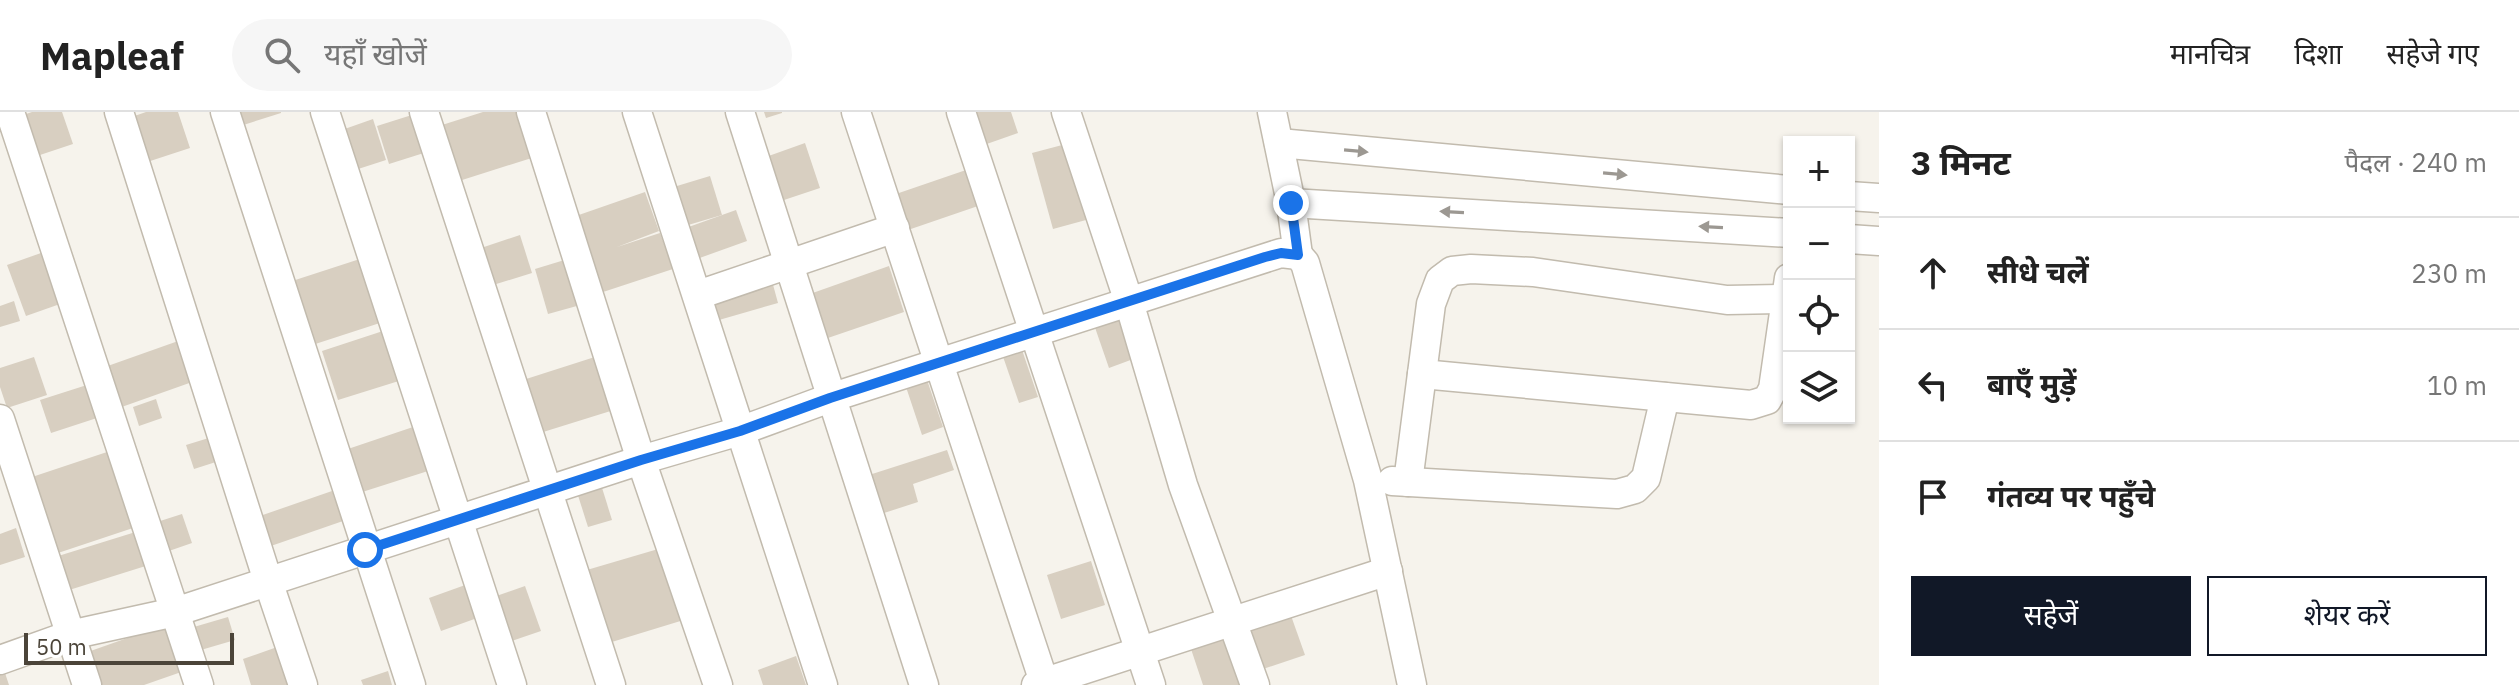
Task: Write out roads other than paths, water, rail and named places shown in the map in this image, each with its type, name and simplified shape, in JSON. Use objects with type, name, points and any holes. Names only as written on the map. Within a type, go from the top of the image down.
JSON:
[{"type":"street","points":[[10,112],[199,685]]},
{"type":"street","points":[[119,112],[303,685]]},
{"type":"street","points":[[225,112],[411,685]]},
{"type":"street","points":[[325,112],[512,685]]},
{"type":"street","points":[[424,112],[611,685]]},
{"type":"street","points":[[531,112],[641,460],[718,685]]},
{"type":"street","points":[[637,112],[823,685]]},
{"type":"street","points":[[740,112],[924,685]]},
{"type":"street","points":[[856,112],[1041,684],[1388,571]]},
{"type":"street","points":[[961,112],[1151,685]]},
{"type":"street","points":[[1066,112],[1129,302],[1183,485],[1255,685]]},
{"type":"street","points":[[1272,112],[1291,203],[1298,255],[1305,263],[1368,480],[1412,685]]},
{"type":"street","points":[[1279,143],[1783,189]]},
{"type":"street","points":[[1855,196],[1879,198]]},
{"type":"street","points":[[1291,203],[1783,233]]},
{"type":"street","points":[[698,295],[895,228]]},
{"type":"street","points":[[1855,239],[1879,241]]},
{"type":"street","points":[[0,660],[70,635],[175,612],[641,460],[740,431],[830,398],[1265,257],[1281,253],[1298,255]]},
{"type":"street","points":[[1408,482],[1431,304],[1440,280],[1452,271],[1533,272],[1727,300],[1783,290]]},
{"type":"street","points":[[1422,374],[1751,405],[1767,400],[1773,389],[1783,322]]},
{"type":"street","points":[[1368,480],[1617,494],[1635,489],[1646,478],[1665,397]]},
{"type":"street","points":[[0,419],[87,685]]}]
